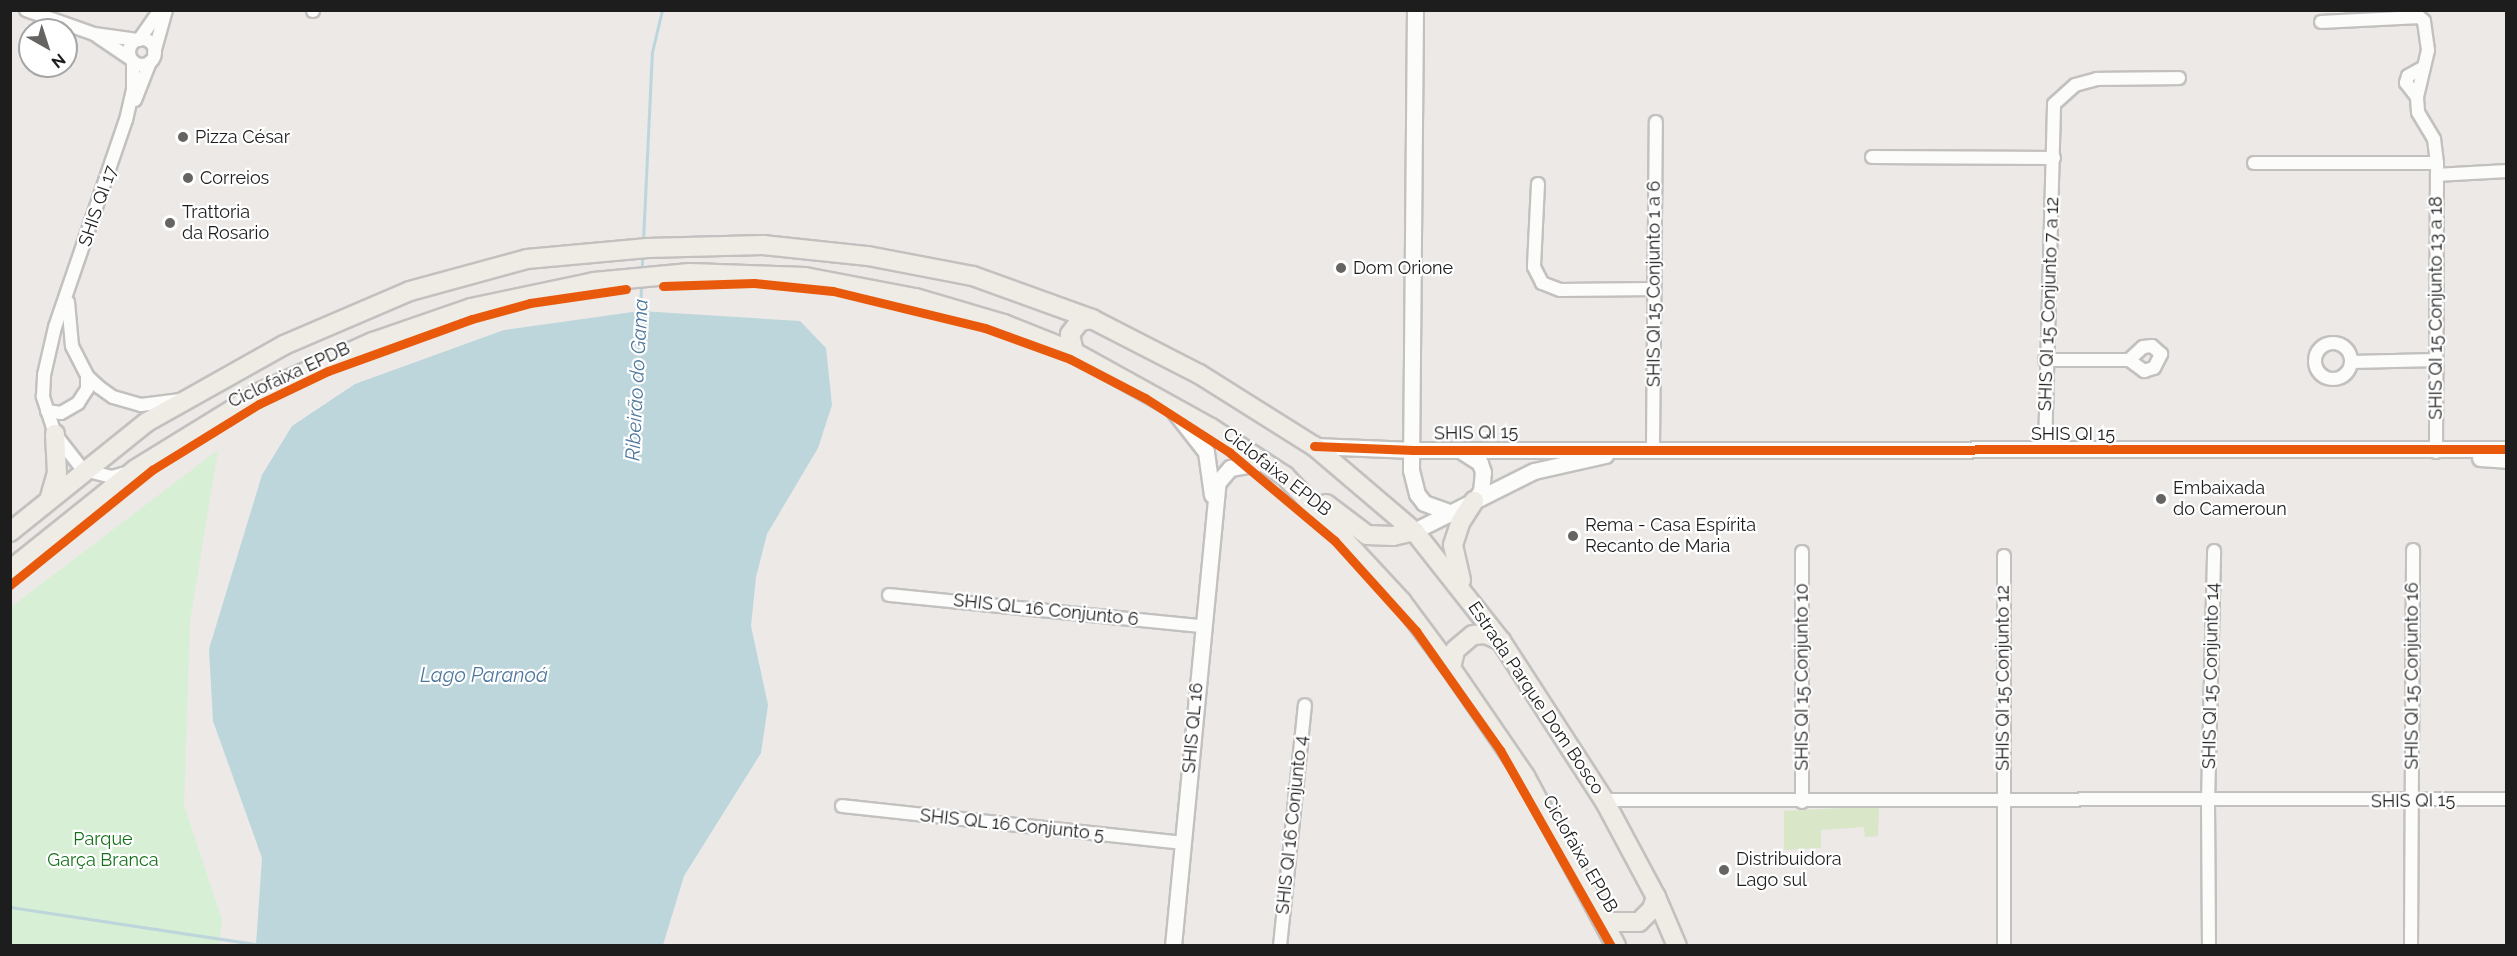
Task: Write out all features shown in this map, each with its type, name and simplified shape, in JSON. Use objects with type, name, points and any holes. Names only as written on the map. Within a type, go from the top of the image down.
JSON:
[{"type":"main road","name":"Estrada Parque Dom Bosco","points":[[10,532],[83,470],[185,399],[284,345],[411,291],[527,260],[612,251],[763,245],[868,256],[973,276],[1092,319],[1199,374],[1314,446],[1413,531],[1471,598],[1604,800],[1656,897],[1677,945]]},
{"type":"main road","points":[[261,392],[373,342],[471,308],[532,292],[669,274],[805,277],[850,284],[954,309],[1074,352],[1166,402],[1265,462],[1358,531],[1378,536],[1413,531]]},
{"type":"main road","points":[[1074,352],[1070,334],[1080,321],[1092,319]]},
{"type":"main road","points":[[10,570],[136,469],[261,392],[306,358],[301,348],[284,345]]},
{"type":"main road","points":[[50,498],[57,473],[55,434]]},
{"type":"main road","points":[[1285,476],[1401,601],[1451,668],[1525,776],[1616,945]]},
{"type":"main road","points":[[1471,598],[1457,571],[1453,545],[1461,521],[1474,501]]},
{"type":"main road","points":[[1451,668],[1455,650],[1473,635],[1486,634],[1501,641]]},
{"type":"main road","points":[[1605,922],[1639,922],[1653,909],[1656,897]]},
{"type":"street","points":[[26,10],[94,34],[150,42],[152,57],[132,60],[94,34]]},
{"type":"street","points":[[138,40],[160,10]]},
{"type":"street","name":"SHIS QI 17","points":[[83,470],[55,434],[47,411],[44,375],[69,290],[126,120],[152,57],[166,10]]},
{"type":"street","name":"SHIS QI 15","points":[[1413,450],[1415,10]]},
{"type":"street","name":"SHIS QI 15 Conjunto 13 a 18","points":[[2321,22],[2419,17],[2424,21],[2428,50],[2417,97],[2418,112],[2434,139],[2437,169],[2436,360],[2440,452]]},
{"type":"street","name":"SHIS QI 17","points":[[126,120],[133,90],[130,48],[138,40]]},
{"type":"street","name":"SHIS QI 15 Conjunto 7 a 12","points":[[2045,450],[2045,360],[2054,158],[2054,104],[2075,85],[2097,79],[2179,78]]},
{"type":"street","name":"SHIS QI 15 Conjunto 1 a 6","points":[[1646,447],[1654,289],[1656,122]]},
{"type":"street","points":[[1872,157],[2054,158]]},
{"type":"street","points":[[2254,163],[2506,171]]},
{"type":"street","points":[[1538,184],[1534,267],[1542,283],[1560,290],[1654,289]]},
{"type":"street","name":"SHIS QI 17","points":[[69,290],[68,326],[87,376]]},
{"type":"street","points":[[2045,360],[2129,360]]},
{"type":"street","points":[[2352,362],[2436,360]]},
{"type":"street","points":[[87,376],[113,397],[128,402],[141,405],[185,399]]},
{"type":"street","points":[[47,411],[62,413],[78,403],[87,389],[87,376]]},
{"type":"street","name":"SHIS QL 16","points":[[1166,402],[1206,452],[1213,510]]},
{"type":"street","name":"SHIS QI 15","points":[[1314,446],[1413,450],[1646,447],[2440,452],[2506,449]]},
{"type":"street","name":"SHIS QI 15","points":[[1413,531],[1534,471],[1646,447]]},
{"type":"street","points":[[1458,449],[1473,456],[1483,472],[1481,491],[1474,501]]},
{"type":"street","points":[[1413,450],[1412,478],[1417,494],[1431,507],[1450,513]]},
{"type":"street","name":"SHIS QI 15","points":[[2440,452],[2456,457],[2506,460]]},
{"type":"street","name":"SHIS QL 16","points":[[1173,945],[1213,510],[1218,482],[1225,471],[1265,462]]},
{"type":"street","points":[[83,470],[112,477],[136,469]]},
{"type":"street","name":"SHIS QI 15 Conjunto 16","points":[[2411,945],[2413,549]]},
{"type":"street","name":"SHIS QI 15 Conjunto 14","points":[[2209,945],[2208,802],[2214,551]]},
{"type":"street","name":"SHIS QI 15 Conjunto 10","points":[[1802,552],[1802,802]]},
{"type":"street","name":"SHIS QI 15 Conjunto 12","points":[[2004,556],[2004,945]]},
{"type":"street","name":"SHIS QL 16 Conjunto 6","points":[[889,595],[1202,626]]},
{"type":"street","name":"SHIS QI 16 Conjunto 4","points":[[1280,945],[1305,705]]},
{"type":"street","name":"SHIS QI 15","points":[[1604,800],[2411,802],[2506,799]]},
{"type":"street","points":[[1617,825],[1625,809],[1636,801]]},
{"type":"street","name":"SHIS QL 16 Conjunto 5","points":[[842,806],[1182,843]]},
{"type":"green space","name":"Parque Garça Branca","points":[[218,450],[190,621],[184,805],[222,920],[219,945],[11,945],[11,607]]},
{"type":"green space","points":[[1879,806],[1878,836],[1865,837],[1864,827],[1821,830],[1821,848],[1784,850],[1784,811]]},
{"type":"water","name":"Lago Paranoá","points":[[640,311],[800,321],[826,348],[832,405],[818,448],[767,534],[756,577],[751,626],[768,705],[761,753],[684,876],[663,945],[256,945],[262,858],[213,721],[209,649],[262,475],[292,426],[355,384],[504,330]]},
{"type":"waterway","name":"Ribeirão do Gama","points":[[643,241],[652,52],[662,10]]},
{"type":"waterway","name":"Ribeirão do Gama","points":[[642,254],[642,271]]},
{"type":"waterway","name":"Ribeirão do Gama","points":[[640,313],[641,284]]},
{"type":"waterway","points":[[10,907],[256,944]]},
{"type":"cycle path","name":"Ciclofaixa EPDB","points":[[663,286],[754,283],[833,291],[985,328],[1070,359],[1145,398],[1229,452],[1335,541],[1416,631],[1500,750],[1611,946]]},
{"type":"cycle path","name":"Ciclofaixa EPDB","points":[[10,585],[152,470],[259,404],[328,371],[472,319],[530,303],[626,289]]},
{"type":"cycle path","points":[[1314,446],[1413,450],[2506,449]]},
{"type":"place","name":"Pizza César","points":[[183,137]]},
{"type":"place","name":"Correios","points":[[188,178]]},
{"type":"place","name":"Trattoria da Rosario","points":[[170,223]]},
{"type":"place","name":"Dom Orione","points":[[1341,268]]},
{"type":"place","name":"Embaixada do Cameroun","points":[[2161,499]]},
{"type":"place","name":"Rema - Casa Espírita Recanto de Maria","points":[[1573,536]]},
{"type":"place","name":"Distribuidora Lago sul","points":[[1724,870]]}]
